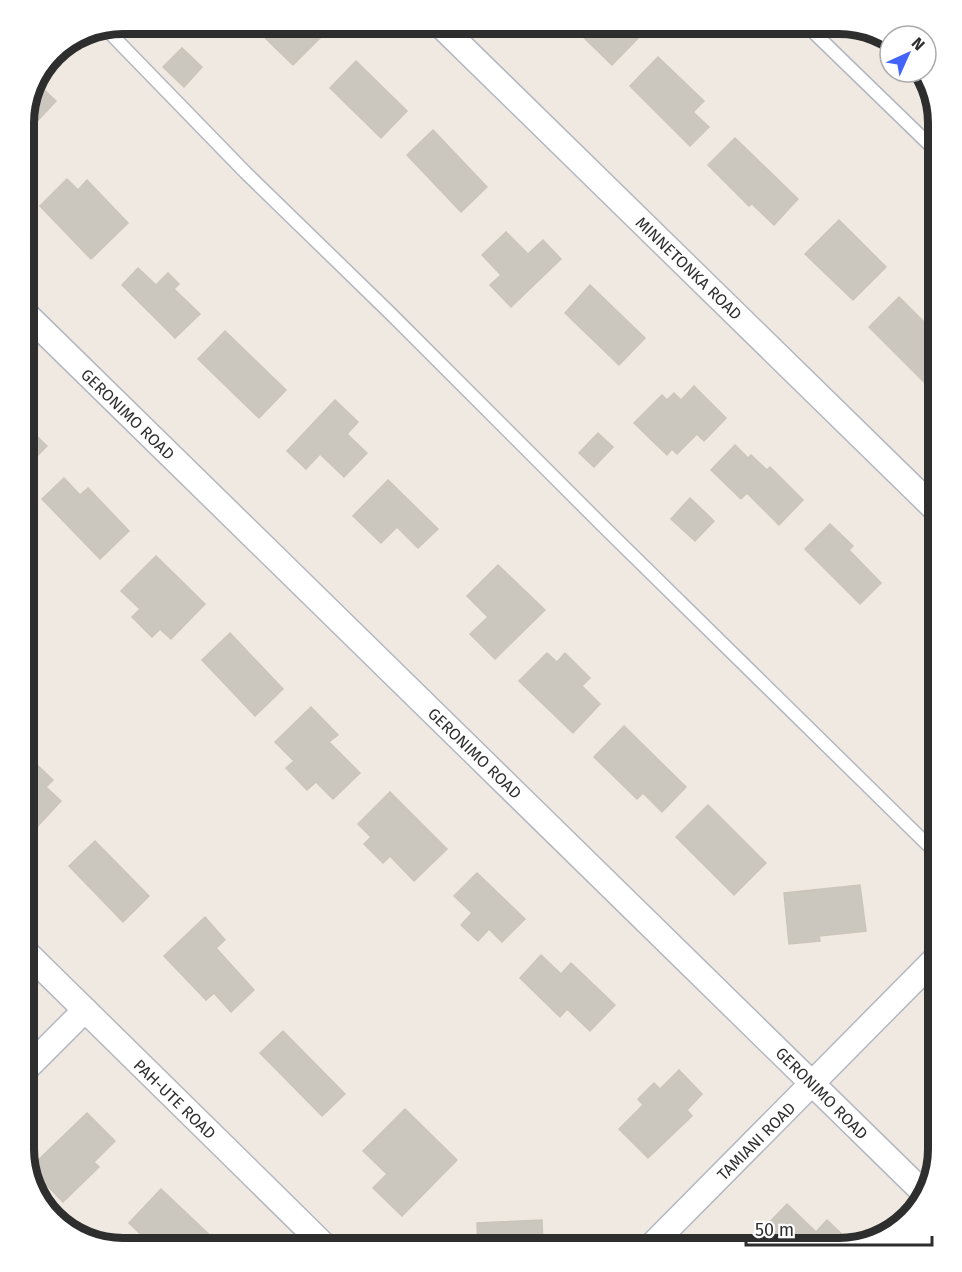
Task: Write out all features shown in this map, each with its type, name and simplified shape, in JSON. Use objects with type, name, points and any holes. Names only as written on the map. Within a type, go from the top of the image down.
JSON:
[{"type":"street","name":"MINNETONKA ROAD","points":[[451,34],[928,502]]},
{"type":"street","name":"GERONIMO ROAD","points":[[35,323],[918,1187]]},
{"type":"street","name":"PAH-UTE ROAD","points":[[34,960],[317,1238]]},
{"type":"street","name":"TAMIANI ROAD","points":[[659,1238],[928,966]]},
{"type":"street","points":[[34,1061],[85,1010]]},
{"type":"lane","points":[[112,35],[246,173],[928,845]]},
{"type":"lane","points":[[816,35],[928,143]]},
{"type":"building","points":[[261,34],[318,34],[321,37],[293,65]]},
{"type":"building","points":[[581,35],[641,35],[612,65]]},
{"type":"building","points":[[182,48],[202,67],[184,87],[163,67]]},
{"type":"building","points":[[658,57],[704,101],[693,112],[709,127],[690,146],[630,86]]},
{"type":"building","points":[[356,61],[407,111],[381,138],[330,88]]},
{"type":"building","points":[[42,88],[56,101],[35,123]]},
{"type":"building","points":[[433,130],[487,187],[461,212],[407,155]]},
{"type":"building","points":[[735,138],[798,199],[774,225],[752,204],[749,206],[708,165]]},
{"type":"building","points":[[67,179],[78,190],[87,180],[128,223],[91,259],[40,206]]},
{"type":"building","points":[[839,220],[886,267],[853,300],[805,254]]},
{"type":"building","points":[[506,232],[528,254],[543,240],[561,259],[511,307],[490,285],[501,275],[482,255]]},
{"type":"building","points":[[138,268],[156,285],[168,273],[179,284],[174,289],[200,314],[175,338],[122,285]]},
{"type":"building","points":[[590,285],[645,338],[619,365],[565,313]]},
{"type":"building","points":[[899,297],[928,326],[928,380],[925,383],[869,327]]},
{"type":"building","points":[[225,331],[286,390],[259,418],[198,359]]},
{"type":"building","points":[[694,386],[726,418],[704,441],[697,434],[677,454],[672,449],[667,455],[634,423],[662,395],[667,400],[674,393],[681,400]]},
{"type":"building","points":[[335,400],[358,422],[347,434],[367,453],[344,477],[320,454],[306,469],[287,451]]},
{"type":"building","points":[[598,433],[613,447],[594,467],[579,453]]},
{"type":"building","points":[[35,434],[47,446],[35,458]]},
{"type":"building","points":[[735,445],[748,458],[751,455],[767,470],[770,467],[803,500],[779,525],[747,493],[741,499],[711,470]]},
{"type":"building","points":[[64,478],[80,495],[88,488],[129,531],[100,559],[42,499]]},
{"type":"building","points":[[388,480],[438,529],[418,548],[397,527],[381,543],[353,516]]},
{"type":"building","points":[[690,498],[714,521],[695,541],[671,519]]},
{"type":"building","points":[[830,524],[853,546],[849,550],[881,583],[860,604],[805,549]]},
{"type":"building","points":[[156,556],[205,604],[171,639],[160,629],[152,637],[132,617],[140,609],[121,591]]},
{"type":"building","points":[[498,565],[545,610],[495,659],[470,634],[488,617],[467,596]]},
{"type":"building","points":[[230,633],[283,689],[255,716],[202,660]]},
{"type":"building","points":[[547,653],[557,662],[565,653],[590,678],[582,686],[600,704],[573,733],[519,681]]},
{"type":"building","points":[[311,707],[338,735],[329,742],[360,773],[333,799],[316,782],[307,790],[286,768],[294,761],[275,742]]},
{"type":"building","points":[[624,726],[686,787],[662,812],[643,793],[637,799],[594,757]]},
{"type":"building","points":[[34,764],[53,780],[46,787],[61,801],[35,829],[34,828]]},
{"type":"building","points":[[390,792],[447,849],[414,881],[390,856],[383,863],[364,844],[371,837],[358,824]]},
{"type":"building","points":[[708,805],[766,863],[734,895],[676,837]]},
{"type":"building","points":[[95,841],[149,896],[123,922],[69,866]]},
{"type":"building","points":[[477,873],[525,919],[502,942],[489,929],[478,941],[461,925],[472,913],[454,896]]},
{"type":"building","points":[[860,885],[866,931],[819,936],[820,941],[789,944],[784,893]]},
{"type":"building","points":[[205,917],[225,940],[216,948],[254,990],[231,1012],[214,993],[206,1000],[164,956]]},
{"type":"building","points":[[541,955],[561,974],[571,963],[615,1005],[590,1031],[567,1009],[560,1017],[520,978]]},
{"type":"building","points":[[283,1031],[345,1094],[322,1116],[260,1053]]},
{"type":"building","points":[[679,1070],[702,1094],[687,1110],[692,1116],[648,1158],[619,1129],[643,1105],[638,1099],[654,1083],[660,1089]]},
{"type":"building","points":[[405,1109],[457,1160],[402,1216],[373,1188],[387,1174],[363,1151]]},
{"type":"building","points":[[87,1113],[115,1141],[94,1162],[99,1167],[63,1202],[41,1179],[36,1163]]},
{"type":"building","points":[[161,1189],[213,1238],[145,1238],[129,1223]]},
{"type":"building","points":[[787,1204],[816,1232],[827,1220],[845,1237],[771,1238],[762,1230]]},
{"type":"building","points":[[542,1220],[543,1238],[478,1238],[477,1223]]}]
